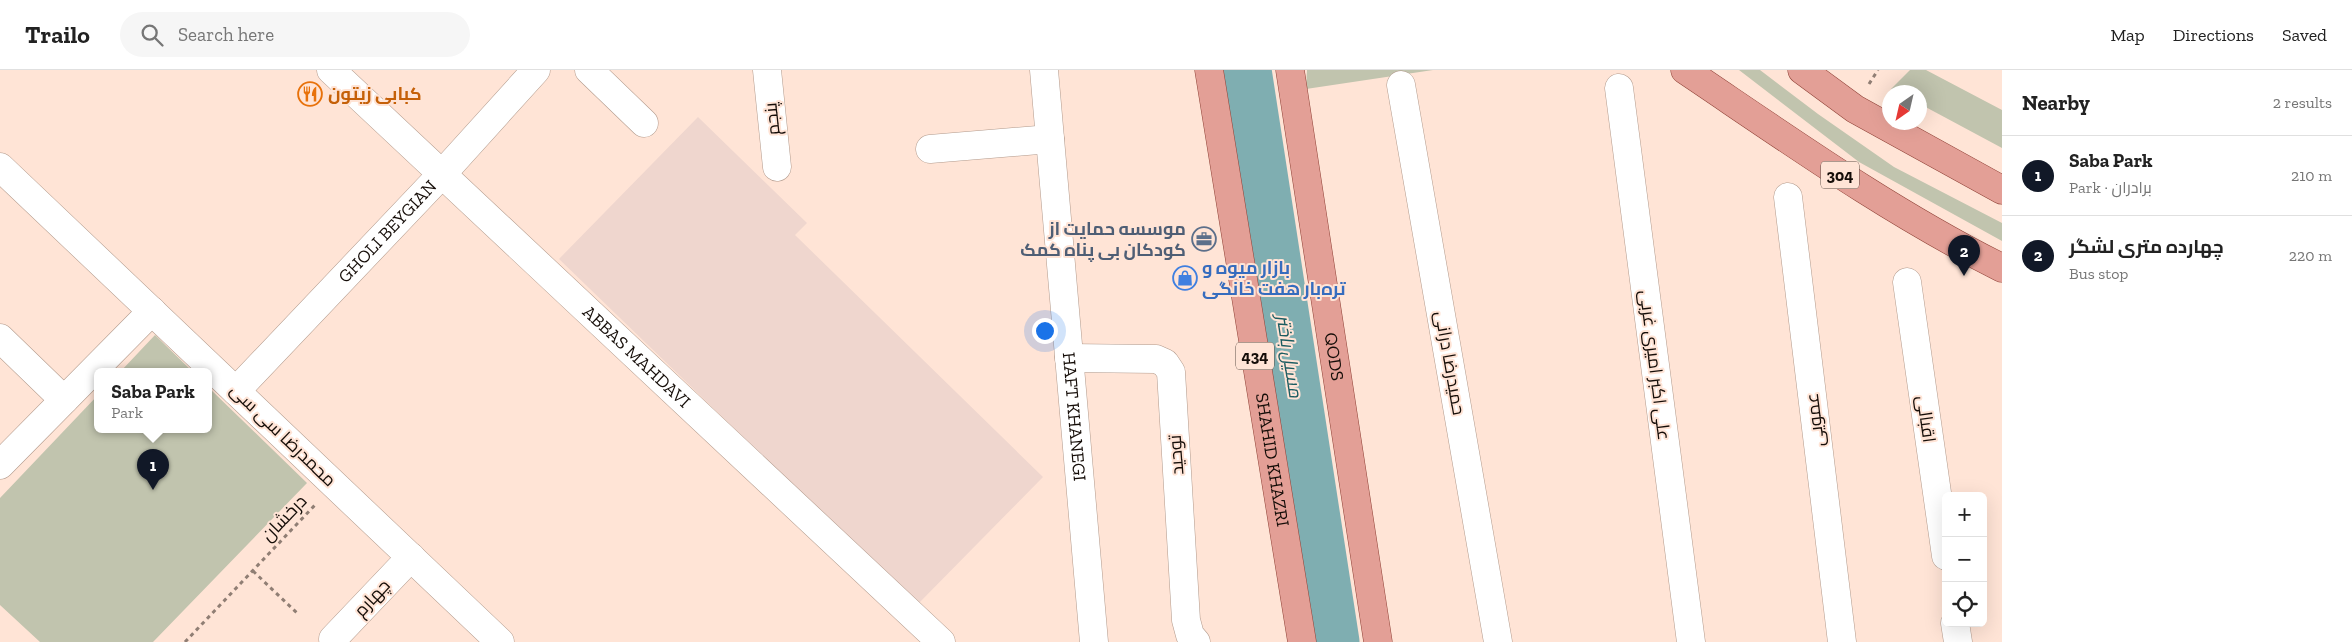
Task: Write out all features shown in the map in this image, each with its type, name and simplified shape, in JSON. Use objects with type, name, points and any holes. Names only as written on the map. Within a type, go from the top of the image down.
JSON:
[{"type":"main road","name":"SHAHID KHAZRI","points":[[1208,70],[1302,642]]},
{"type":"main road","name":"QODS","points":[[1290,70],[1378,642]]},
{"type":"main road","name":"304","points":[[1685,70],[1869,194],[1945,240],[2002,268]]},
{"type":"main road","points":[[1802,70],[1855,109],[2002,190]]},
{"type":"street","name":"ABBAS MAHDAVI","points":[[332,70],[941,642]]},
{"type":"street","points":[[589,70],[644,123]]},
{"type":"street","name":"پنجم","points":[[767,70],[777,167]]},
{"type":"street","name":"HAFT KHANEGI","points":[[1044,70],[1094,642]]},
{"type":"street","name":"GHOLI BEYGIAN","points":[[236,391],[442,174],[526,74]]},
{"type":"street","name":"حمیدرضا درانی","points":[[1401,85],[1498,642]]},
{"type":"street","name":"علی اکبر امیری غربی","points":[[1619,88],[1691,642]]},
{"type":"street","points":[[930,149],[1050,140]]},
{"type":"street","name":"محمدرضا سی سی","points":[[0,167],[212,368]]},
{"type":"street","name":"عمویی","points":[[1788,197],[1842,642]]},
{"type":"street","name":"اقبالی","points":[[1907,282],[1943,537]]},
{"type":"street","points":[[96,368],[152,311]]},
{"type":"street","points":[[0,338],[64,400]]},
{"type":"street","name":"توحید","points":[[1069,358],[1156,359],[1165,363],[1171,372],[1186,620],[1190,635],[1196,642]]},
{"type":"street","name":"محمدرضا سی سی","points":[[212,368],[500,642]]},
{"type":"street","points":[[0,465],[94,370]]},
{"type":"street","name":"چهارم","points":[[333,639],[411,557]]},
{"type":"street","points":[[1956,627],[1958,642]]},
{"type":"path","name":"درخشان","points":[[184,642],[335,485]]},
{"type":"path","points":[[253,571],[298,614]]},
{"type":"shaded area","points":[[698,117],[807,223],[795,235],[1043,477],[917,605],[559,259]]},
{"type":"green space","points":[[1307,70],[1433,70],[1306,89]]},
{"type":"green space","points":[[1739,70],[1760,70],[1818,114],[1894,167],[2002,223],[2002,241],[1859,162]]},
{"type":"green space","points":[[1910,70],[1926,70],[2002,110],[2002,148],[1927,108],[1927,85],[1895,85]]},
{"type":"green space","points":[[155,335],[189,368],[124,368]]},
{"type":"green space","points":[[212,391],[307,483],[153,642],[40,642],[0,605],[0,498],[94,399],[94,433],[212,433]]},
{"type":"waterway","name":"مسیل باختر","points":[[1246,70],[1334,642]]},
{"type":"place","name":"کبابی زیتون","points":[[310,94]]},
{"type":"place","name":"موسسه حمایت از کودکان بی پناه کمک","points":[[1204,239]]},
{"type":"place","name":"چهارده متری لشگر","points":[[1964,276]]},
{"type":"place","name":"بازار میوه و تره‌بار هفت خانگی","points":[[1185,278]]},
{"type":"place","name":"Saba Park","points":[[153,490]]}]
